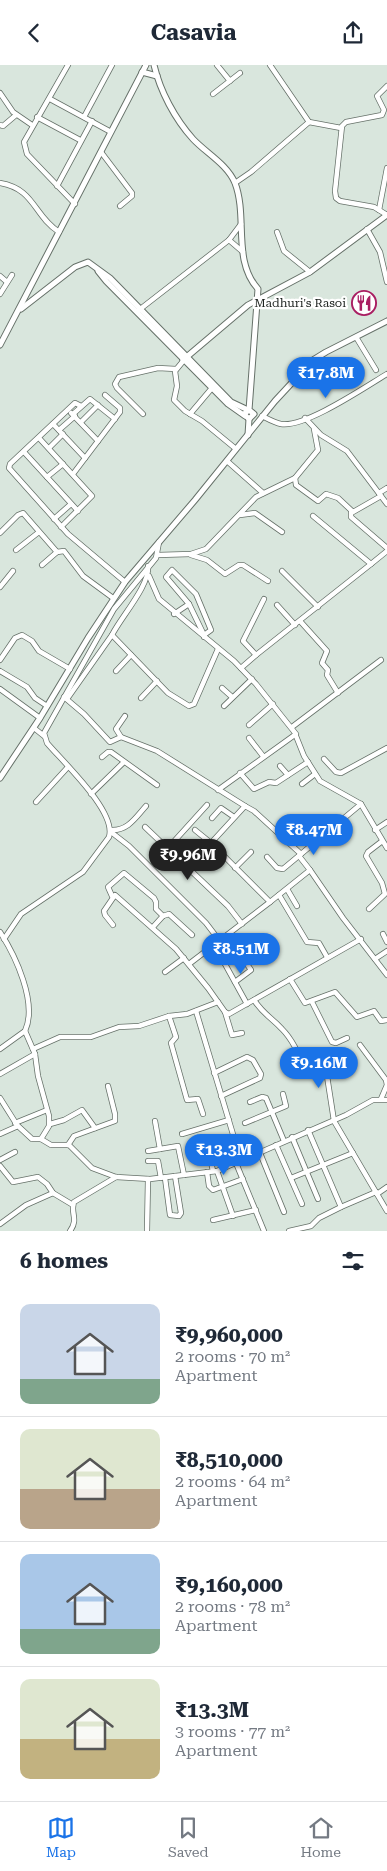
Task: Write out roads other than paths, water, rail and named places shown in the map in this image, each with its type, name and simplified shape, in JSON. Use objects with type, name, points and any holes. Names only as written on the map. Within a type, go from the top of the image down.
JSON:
[{"type":"street","points":[[68,65],[24,142],[27,154],[74,204]]},
{"type":"street","points":[[84,117],[112,65]]},
{"type":"street","points":[[1,341],[19,311],[146,65]]},
{"type":"street","points":[[154,65],[157,76],[180,122],[193,139],[230,174],[235,183],[241,211],[243,252],[249,275],[258,289],[259,301],[248,410],[248,435]]},
{"type":"street","points":[[217,65],[230,81]]},
{"type":"street","points":[[270,65],[310,122],[341,129]]},
{"type":"street","points":[[142,72],[157,76]]},
{"type":"street","points":[[213,94],[240,73]]},
{"type":"street","points":[[236,449],[173,399],[177,388],[176,369],[185,359],[243,310],[310,271],[356,240],[367,229],[387,215],[369,206],[344,203],[336,199],[335,191],[341,129],[346,122],[382,115],[384,109],[377,96],[387,86]]},
{"type":"street","points":[[0,93],[16,115],[32,125]]},
{"type":"street","points":[[50,99],[111,131]]},
{"type":"street","points":[[0,125],[3,126],[16,115]]},
{"type":"street","points":[[37,117],[80,140]]},
{"type":"street","points":[[57,186],[80,140],[92,121]]},
{"type":"street","points":[[235,183],[251,172],[310,122]]},
{"type":"street","points":[[101,152],[132,193],[120,206]]},
{"type":"street","points":[[379,210],[387,168]]},
{"type":"street","points":[[0,183],[12,185],[22,191],[48,224],[59,232]]},
{"type":"street","points":[[138,311],[228,240],[241,224]]},
{"type":"street","points":[[367,229],[380,252],[387,282]]},
{"type":"street","points":[[277,231],[284,251],[310,271]]},
{"type":"street","points":[[228,240],[243,252]]},
{"type":"street","points":[[19,311],[75,267],[88,262],[94,264],[110,278],[138,311],[212,388],[249,417],[262,416],[281,424],[305,418],[328,409],[387,374]]},
{"type":"street","points":[[0,294],[12,275]]},
{"type":"street","points":[[0,276],[7,283]]},
{"type":"street","points":[[258,289],[270,294]]},
{"type":"street","points":[[0,778],[34,729],[113,598],[289,384],[314,361],[387,321]]},
{"type":"street","points":[[356,337],[376,370]]},
{"type":"street","points":[[185,359],[232,402],[254,412],[249,417]]},
{"type":"street","points":[[143,414],[117,388],[115,384],[119,377],[162,367],[176,369]]},
{"type":"street","points":[[190,414],[212,388]]},
{"type":"street","points":[[73,474],[120,412],[120,408],[105,395]]},
{"type":"street","points":[[59,430],[90,399],[115,419]]},
{"type":"street","points":[[81,407],[76,403],[10,464],[9,468],[61,527],[125,582]]},
{"type":"street","points":[[80,423],[98,405]]},
{"type":"street","points":[[68,410],[98,441]]},
{"type":"street","points":[[305,418],[314,429],[347,451],[387,504]]},
{"type":"street","points":[[54,424],[85,458]]},
{"type":"street","points":[[158,555],[188,554],[206,549],[253,500],[263,493],[295,478],[317,453],[318,447],[314,429]]},
{"type":"street","points":[[49,448],[63,434]]},
{"type":"street","points":[[39,437],[92,496],[61,527]]},
{"type":"street","points":[[24,452],[78,511]]},
{"type":"street","points":[[227,461],[263,493]]},
{"type":"street","points":[[47,477],[63,463]]},
{"type":"street","points":[[241,668],[387,550],[351,517],[351,512],[338,498],[329,494],[325,495],[320,501],[317,500],[296,485],[295,478]]},
{"type":"street","points":[[351,512],[387,488]]},
{"type":"street","points":[[54,519],[71,503]]},
{"type":"street","points":[[0,533],[21,513],[57,552]]},
{"type":"street","points":[[238,516],[255,513],[282,532]]},
{"type":"street","points":[[313,516],[371,563]]},
{"type":"street","points":[[16,550],[39,532]]},
{"type":"street","points":[[65,698],[114,609],[158,555],[159,541]]},
{"type":"street","points":[[42,565],[57,552],[64,551],[83,577],[113,598]]},
{"type":"street","points":[[188,554],[207,560],[225,574],[238,565],[243,565],[268,581]]},
{"type":"street","points":[[148,566],[155,595],[174,614],[233,660],[252,679],[292,727],[315,774],[327,787],[349,795],[361,804],[375,831],[387,848]]},
{"type":"street","points":[[172,570],[198,598],[211,631],[204,637],[189,604],[166,577],[172,570]]},
{"type":"street","points":[[0,587],[14,571]]},
{"type":"street","points":[[282,571],[318,607]]},
{"type":"street","points":[[44,736],[48,723],[112,635],[120,618],[149,576]]},
{"type":"street","points":[[256,655],[243,641],[264,599]]},
{"type":"street","points":[[174,614],[189,604]]},
{"type":"street","points":[[277,605],[295,625]]},
{"type":"street","points":[[300,621],[327,651],[322,663],[328,670],[327,675],[338,693]]},
{"type":"street","points":[[0,660],[15,638],[22,635],[32,641],[39,651],[70,669]]},
{"type":"street","points":[[112,635],[172,696],[189,706],[193,706],[218,649]]},
{"type":"street","points":[[116,671],[131,655]]},
{"type":"street","points":[[292,727],[381,661]]},
{"type":"street","points":[[0,671],[27,687],[32,696],[47,707]]},
{"type":"street","points":[[224,706],[252,679]]},
{"type":"street","points":[[141,698],[156,681]]},
{"type":"street","points":[[222,688],[232,697]]},
{"type":"street","points":[[0,689],[40,718]]},
{"type":"street","points":[[65,698],[110,742],[121,737]]},
{"type":"street","points":[[249,725],[274,704]]},
{"type":"street","points":[[125,716],[116,727],[121,737],[157,751],[254,811],[300,855],[343,918],[387,975]]},
{"type":"street","points":[[34,729],[44,736],[47,743],[105,812],[111,831],[130,846],[202,918],[219,940]]},
{"type":"street","points":[[218,790],[263,756],[296,735]]},
{"type":"street","points":[[249,738],[263,756]]},
{"type":"street","points":[[324,759],[336,772],[341,773],[387,748]]},
{"type":"street","points":[[102,757],[109,752],[157,785]]},
{"type":"street","points":[[91,794],[124,762]]},
{"type":"street","points":[[240,773],[254,789],[269,782],[276,783],[308,762]]},
{"type":"street","points":[[280,766],[288,775]]},
{"type":"street","points":[[36,803],[68,767]]},
{"type":"street","points":[[302,784],[315,774]]},
{"type":"street","points":[[267,857],[281,870],[361,804]]},
{"type":"street","points":[[168,848],[207,805]]},
{"type":"street","points":[[111,831],[119,831],[128,826],[146,806]]},
{"type":"street","points":[[211,843],[244,806]]},
{"type":"street","points":[[212,818],[221,808],[234,817]]},
{"type":"street","points":[[375,831],[387,822]]},
{"type":"street","points":[[145,827],[228,906],[242,924]]},
{"type":"street","points":[[195,830],[211,843],[270,902]]},
{"type":"street","points":[[4,939],[21,914],[82,872],[99,853],[111,831]]},
{"type":"street","points":[[369,909],[385,892],[382,883],[366,856],[381,841]]},
{"type":"street","points":[[236,868],[252,852]]},
{"type":"street","points":[[189,964],[310,870]]},
{"type":"street","points":[[112,896],[108,889],[109,885],[120,875],[126,874],[156,900],[156,909],[163,916]]},
{"type":"street","points":[[287,889],[297,906]]},
{"type":"street","points":[[280,895],[307,942],[319,943],[327,957]]},
{"type":"street","points":[[112,896],[104,913],[112,925]]},
{"type":"street","points":[[112,896],[117,896],[153,927],[184,958],[225,1012],[232,1035],[242,1033]]},
{"type":"street","points":[[153,927],[163,916],[171,915],[192,935]]},
{"type":"street","points":[[0,932],[23,980],[28,1018],[25,1031],[34,1051],[50,1124]]},
{"type":"street","points":[[383,934],[387,942]]},
{"type":"street","points":[[225,1012],[232,1014],[327,957],[361,939]]},
{"type":"street","points":[[235,982],[250,970],[238,951]]},
{"type":"street","points":[[375,959],[387,951]]},
{"type":"street","points":[[220,955],[248,1004]]},
{"type":"street","points":[[165,972],[184,958]]},
{"type":"street","points":[[290,979],[303,1002],[312,1002],[335,991],[357,1017],[374,1011],[381,1021],[387,1020]]},
{"type":"street","points":[[254,1000],[264,1015],[289,1037],[305,1071]]},
{"type":"street","points":[[0,1074],[34,1051],[64,1036],[92,1037],[119,1027],[145,1024],[170,1016],[196,1011],[218,1001]]},
{"type":"street","points":[[312,1002],[332,1042],[336,1043],[347,1038]]},
{"type":"street","points":[[196,1011],[229,1120],[243,1179],[264,1231]]},
{"type":"street","points":[[170,1016],[176,1037],[171,1043],[187,1100],[198,1099],[203,1114]]},
{"type":"street","points":[[0,1049],[25,1031]]},
{"type":"street","points":[[360,1045],[386,1080],[387,1085],[381,1099]]},
{"type":"street","points":[[333,1056],[335,1063],[327,1076],[334,1121],[387,1211]]},
{"type":"street","points":[[214,1073],[247,1057],[253,1060],[261,1074],[260,1078],[221,1096]]},
{"type":"street","points":[[68,1145],[72,1137],[114,1121],[115,1114],[108,1086]]},
{"type":"street","points":[[245,1123],[287,1105],[283,1094]]},
{"type":"street","points":[[250,1102],[265,1097],[284,1141]]},
{"type":"street","points":[[0,1098],[16,1125],[32,1139],[40,1139],[49,1144],[68,1145],[92,1168],[116,1177],[148,1179],[215,1171],[260,1153],[308,1130],[334,1121],[373,1099],[387,1100]]},
{"type":"street","points":[[0,1134],[47,1110]]},
{"type":"street","points":[[40,1139],[50,1124],[64,1120],[82,1110],[95,1128]]},
{"type":"street","points":[[182,1134],[229,1120]]},
{"type":"street","points":[[155,1121],[160,1149]]},
{"type":"street","points":[[308,1130],[341,1207]]},
{"type":"street","points":[[292,1137],[318,1199]]},
{"type":"street","points":[[276,1145],[302,1205]]},
{"type":"street","points":[[148,1151],[179,1147],[184,1175]]},
{"type":"street","points":[[196,1152],[202,1155],[223,1149]]},
{"type":"street","points":[[0,1160],[15,1152]]},
{"type":"street","points":[[208,1153],[233,1216]]},
{"type":"street","points":[[260,1153],[284,1212]]},
{"type":"street","points":[[291,1178],[353,1153]]},
{"type":"street","points":[[148,1161],[158,1161],[170,1216],[179,1216],[181,1213],[175,1176]]},
{"type":"street","points":[[0,1167],[13,1182],[39,1177],[47,1184],[52,1193],[73,1205]]},
{"type":"street","points":[[207,1172],[211,1189],[223,1187],[243,1179]]},
{"type":"street","points":[[73,1205],[116,1177]]},
{"type":"street","points":[[147,1231],[148,1179]]},
{"type":"street","points":[[288,1231],[311,1227],[319,1219],[341,1207],[387,1187]]},
{"type":"street","points":[[0,1224],[26,1205],[52,1193]]},
{"type":"street","points":[[70,1231],[75,1221],[73,1205]]},
{"type":"street","points":[[213,1220],[256,1209]]},
{"type":"place","name":"Madhuri's Rasoi","points":[[364,303]]}]
